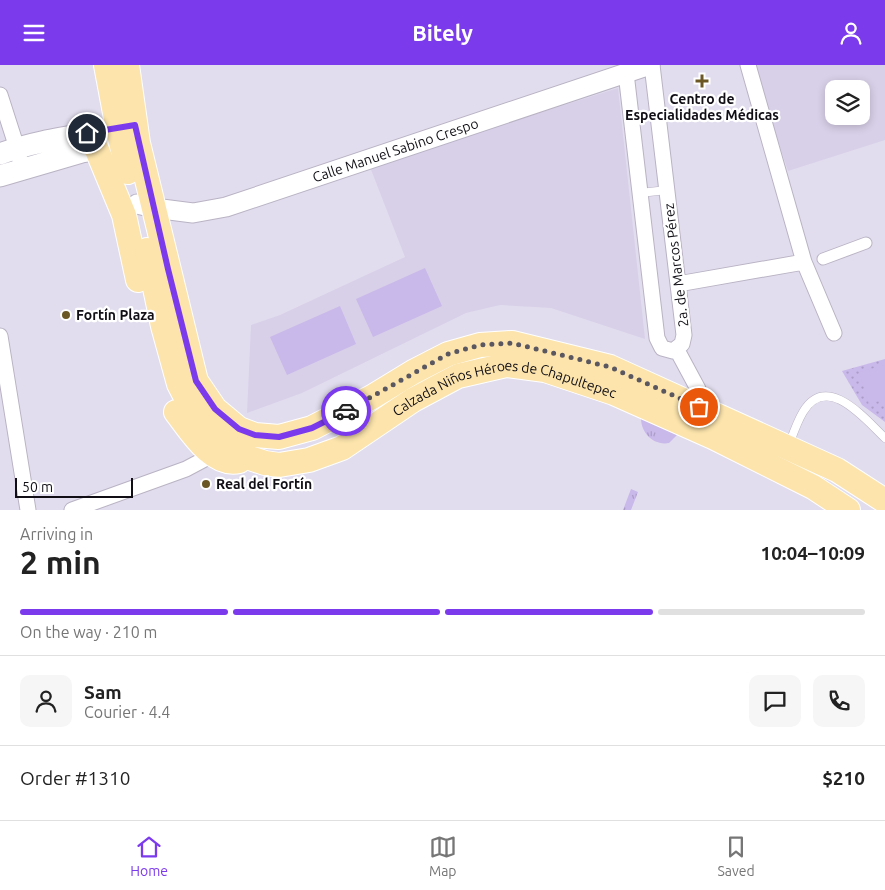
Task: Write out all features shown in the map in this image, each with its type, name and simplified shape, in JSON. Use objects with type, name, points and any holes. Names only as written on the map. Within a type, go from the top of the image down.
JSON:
[{"type":"main road","name":"Calzada Niños Héroes de Chapultepec","points":[[106,65],[128,136],[145,206],[196,381],[215,409],[239,429],[255,435],[279,437],[312,428],[448,354],[480,345],[512,343],[610,367],[837,471],[885,501]]},
{"type":"main road","name":"Calzada Niños Héroes de Chapultepec","points":[[127,65],[128,136]]},
{"type":"main road","points":[[0,176],[92,142],[128,136]]},
{"type":"main road","points":[[9,151],[56,138],[92,142]]},
{"type":"main road","points":[[92,142],[124,215],[161,378],[176,412],[197,440],[220,450],[223,460],[235,462],[250,458],[279,437]]},
{"type":"main road","name":"Calzada Niños Héroes de Chapultepec","points":[[145,206],[163,326],[179,385],[196,415],[220,450]]},
{"type":"main road","name":"Calzada Niños Héroes de Chapultepec","points":[[250,458],[279,465],[310,460],[342,447],[413,399],[458,376],[506,365],[545,370],[614,393],[722,441],[813,487],[848,510]]},
{"type":"street","points":[[748,65],[804,262],[834,333]]},
{"type":"street","name":"2a. de Marcos Pérez","points":[[641,67],[667,190],[684,339],[676,350],[670,351],[665,350],[659,344],[657,338],[640,193],[641,67]]},
{"type":"street","name":"Calle Manuel Sabino Crespo","points":[[145,206],[193,213],[226,207],[641,67]]},
{"type":"street","points":[[0,95],[9,151],[22,168]]},
{"type":"street","points":[[823,259],[870,242]]},
{"type":"street","points":[[678,284],[804,262]]},
{"type":"street","points":[[0,336],[2,368],[28,510]]},
{"type":"street","points":[[676,350],[698,389]]},
{"type":"street","points":[[72,510],[186,469],[220,450]]},
{"type":"lane","points":[[640,193],[667,190]]},
{"type":"lane","points":[[787,448],[802,413],[818,399],[828,397],[843,400],[885,438]]},
{"type":"shaded area","points":[[753,65],[885,65],[885,140],[788,171]]},
{"type":"shaded area","points":[[618,88],[645,339],[551,308],[500,305],[466,313],[302,393],[247,413],[251,325],[280,315],[405,257],[370,167]]},
{"type":"green space","points":[[425,268],[442,306],[373,337],[356,299]]},
{"type":"green space","points":[[340,306],[356,344],[287,375],[270,337]]},
{"type":"green space","points":[[885,359],[885,422],[862,405],[842,371]]},
{"type":"green space","points":[[885,365],[885,399],[869,404],[859,372]]},
{"type":"green space","points":[[641,416],[679,433],[669,443],[653,440],[645,432]]},
{"type":"green space","points":[[631,489],[638,492],[631,510],[623,510]]},
{"type":"way so far","points":[[346,411],[448,354],[480,345],[512,343],[551,351],[610,367],[699,407]]},
{"type":"place","name":"Centro de Especialidades Médicas","points":[[702,81]]},
{"type":"place","name":"Fortín Plaza","points":[[66,315]]},
{"type":"place","name":"Real del Fortín","points":[[206,484]]},
{"type":"route","points":[[87,133],[135,125],[196,381],[215,409],[239,429],[255,435],[279,437],[312,428],[346,411]]}]
